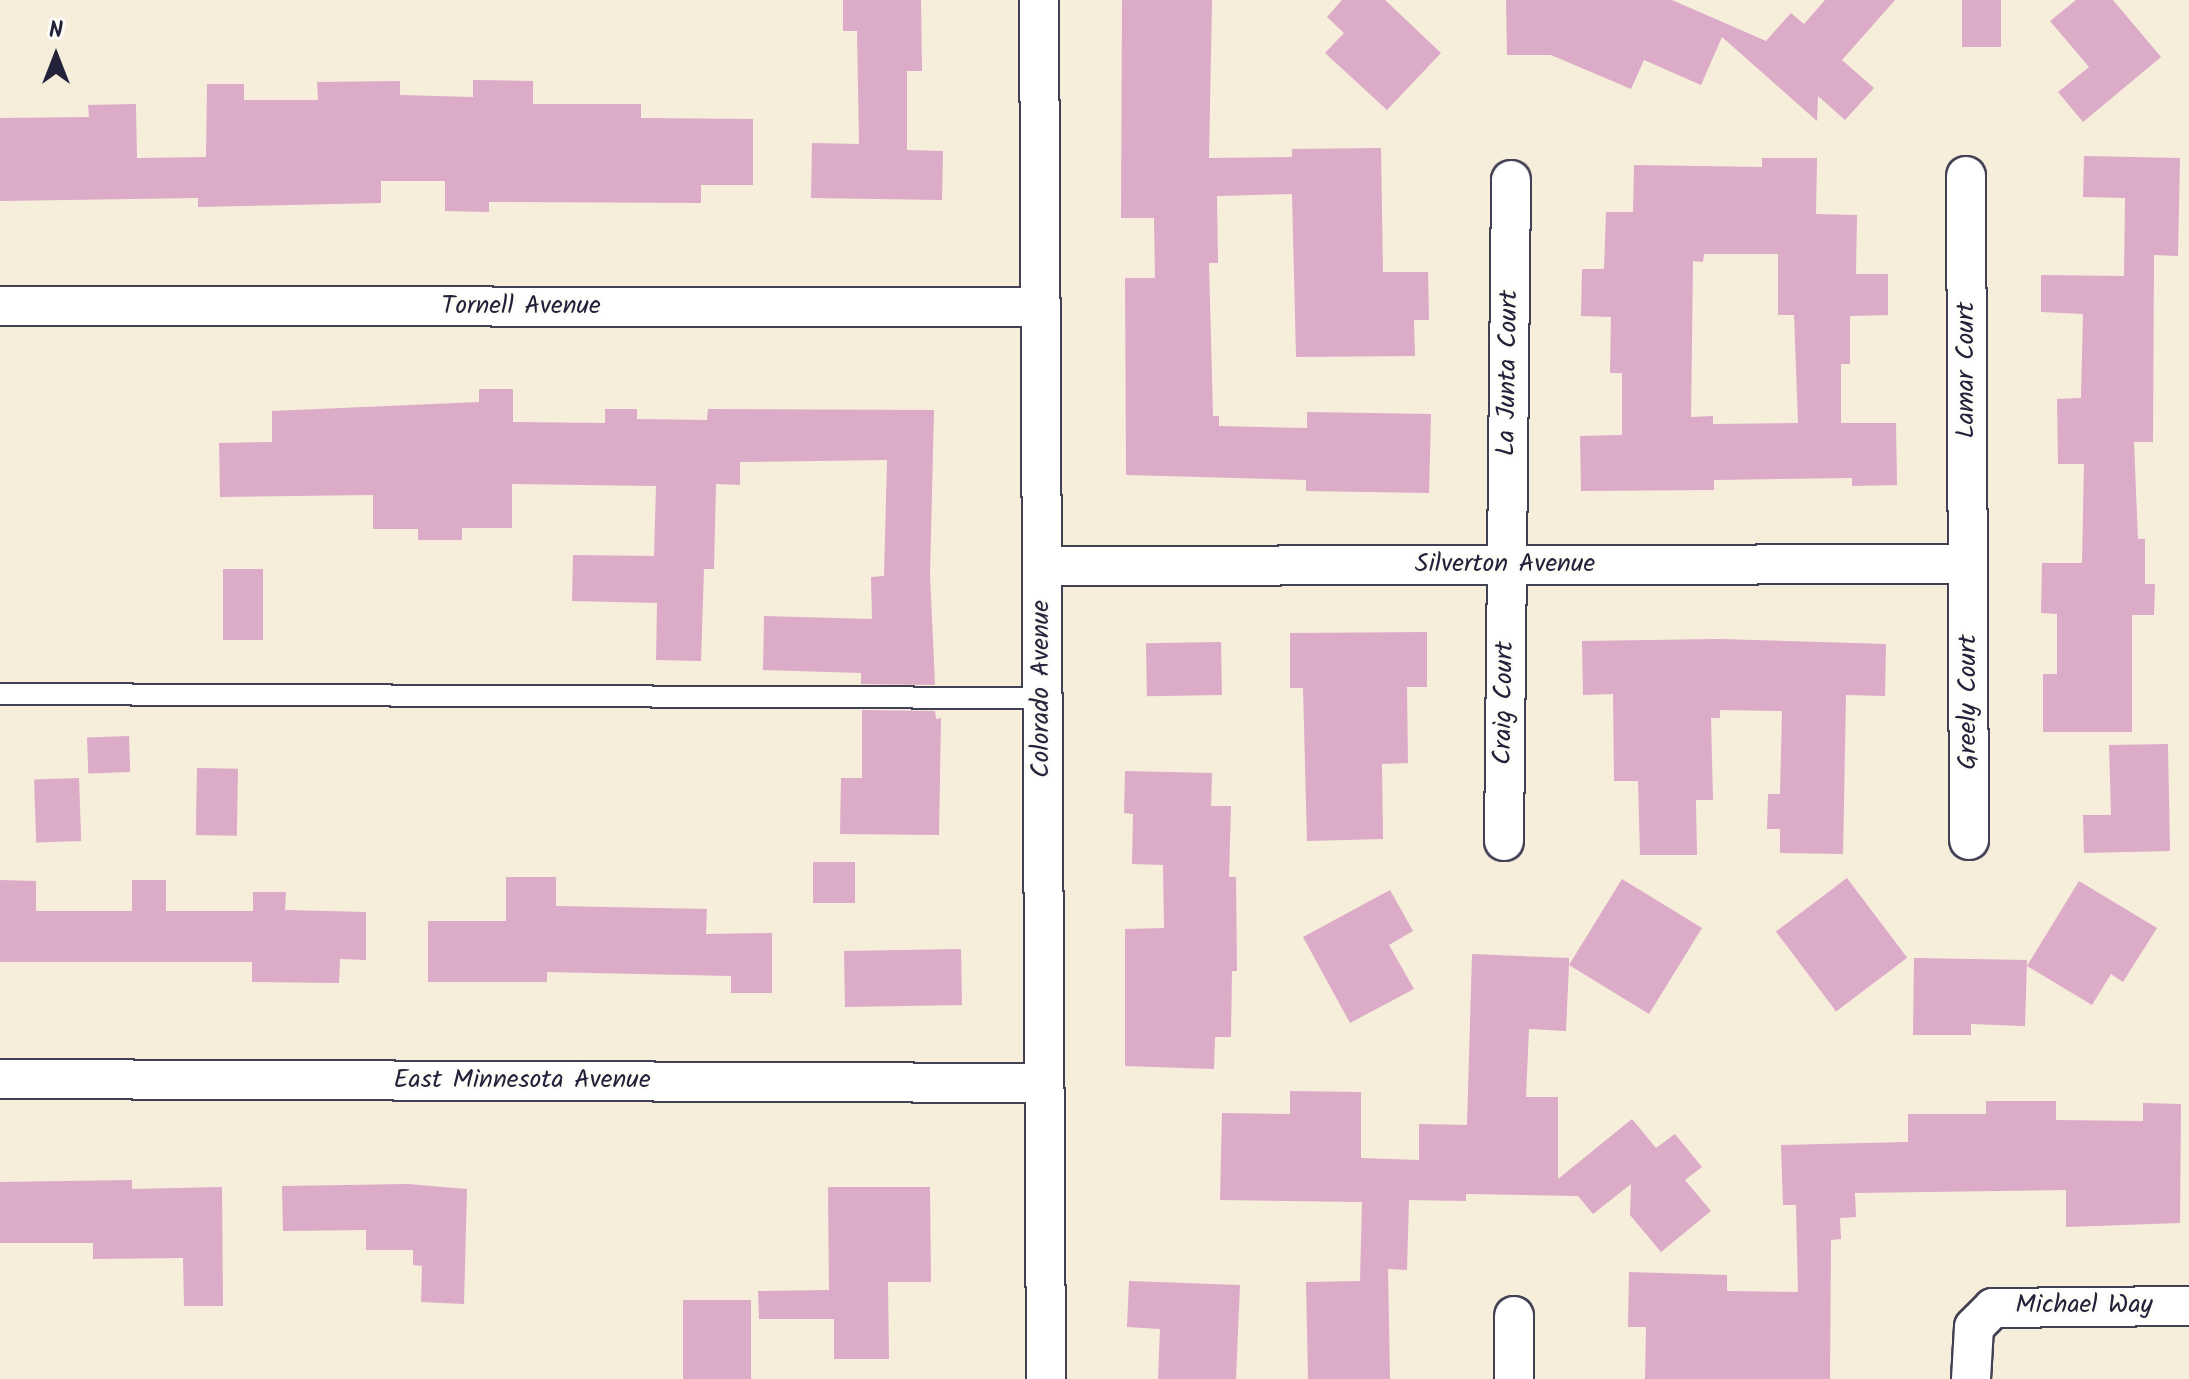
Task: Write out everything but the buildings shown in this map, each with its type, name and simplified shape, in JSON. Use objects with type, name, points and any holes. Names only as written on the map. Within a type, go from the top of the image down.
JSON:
[{"type":"street","name":"Colorado Avenue","points":[[1039,0],[1046,1379]]},
{"type":"street","name":"Lamar Court","points":[[1966,176],[1968,564]]},
{"type":"street","name":"La Junta Court","points":[[1507,565],[1511,180]]},
{"type":"street","name":"Tornell Avenue","points":[[0,306],[1041,307]]},
{"type":"street","name":"Silverton Avenue","points":[[1043,566],[1968,564]]},
{"type":"street","name":"Greely Court","points":[[1968,564],[1969,840]]},
{"type":"street","name":"Craig Court","points":[[1504,841],[1507,565]]},
{"type":"street","name":"East Minnesota Avenue","points":[[0,1079],[1044,1083]]},
{"type":"street","name":"Michael Way","points":[[1971,1379],[1972,1334],[1981,1315],[2006,1306],[2189,1306]]},
{"type":"street","points":[[1514,1316],[1514,1379]]},
{"type":"lane","points":[[0,694],[1042,698]]}]
